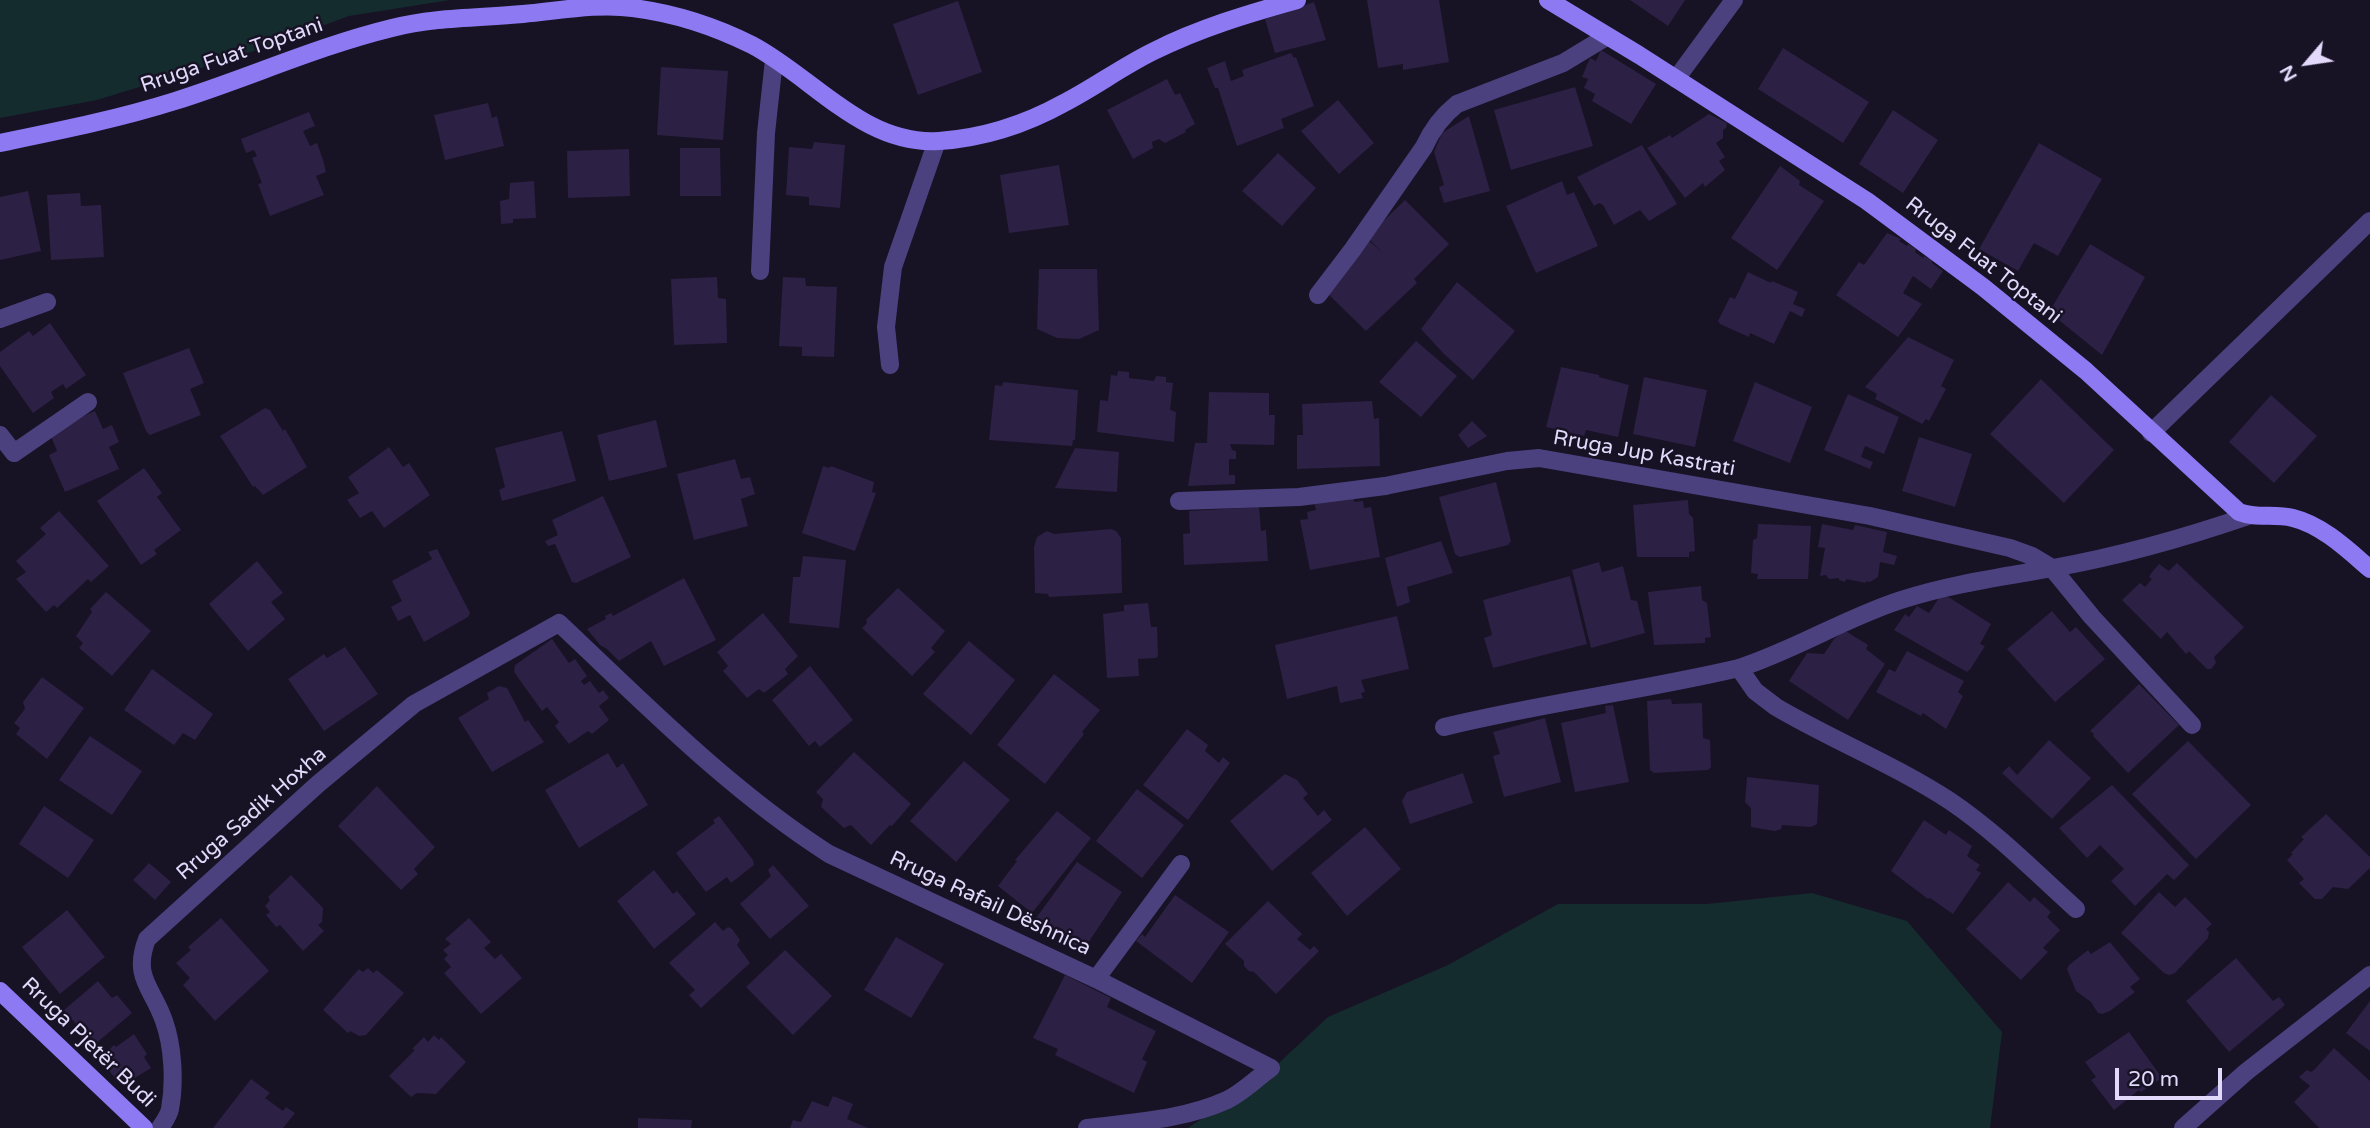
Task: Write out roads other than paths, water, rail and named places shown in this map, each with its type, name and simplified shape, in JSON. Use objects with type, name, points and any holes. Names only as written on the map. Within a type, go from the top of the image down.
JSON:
[{"type":"street","name":"Rruga Fuat Toptani","points":[[0,143],[171,103],[320,50],[394,27],[633,4],[721,31],[753,46],[865,123],[892,135],[937,141],[984,134],[1022,123],[1064,103],[1151,52],[1196,31],[1297,0]]},
{"type":"street","name":"Rruga Fuat Toptani","points":[[1548,0],[1867,201],[2086,371],[2232,506],[2248,516]]},
{"type":"street","points":[[1676,79],[1734,0]]},
{"type":"street","points":[[1318,295],[1353,249],[1424,146],[1432,129],[1445,114],[1457,104],[1563,63],[1606,37]]},
{"type":"street","points":[[760,271],[766,132],[774,60]]},
{"type":"street","points":[[890,365],[886,327],[892,267],[937,141]]},
{"type":"street","points":[[2151,433],[2370,221]]},
{"type":"street","points":[[0,319],[47,302]]},
{"type":"street","points":[[0,435],[14,453],[88,402]]},
{"type":"street","name":"Rruga Jup Kastrati","points":[[1179,501],[1299,497],[1385,486],[1507,461],[1539,458],[1870,516],[2010,548],[2032,556],[2052,568]]},
{"type":"street","points":[[1444,727],[1739,668],[1773,657],[1901,600],[2005,575],[2160,545],[2248,516],[2275,514],[2311,525],[2370,569]]},
{"type":"street","points":[[2052,568],[2085,610],[2192,724]]},
{"type":"street","name":"Rruga Rafail Dëshnica","points":[[559,623],[671,729],[750,796],[829,854],[1096,979],[1271,1068],[1229,1099],[1194,1112],[1087,1128]]},
{"type":"street","name":"Rruga Sadik Hoxha","points":[[160,1128],[170,1111],[170,1046],[164,1021],[141,969],[147,939],[318,784],[414,704],[559,623]]},
{"type":"street","points":[[1739,668],[1755,691],[1776,707],[1936,793],[1961,810],[1993,834],[2076,909]]},
{"type":"street","points":[[1096,979],[1181,864]]},
{"type":"street","points":[[2183,1128],[2246,1072],[2370,975]]},
{"type":"street","name":"Rruga Pjetër Budi","points":[[0,991],[144,1128]]}]
